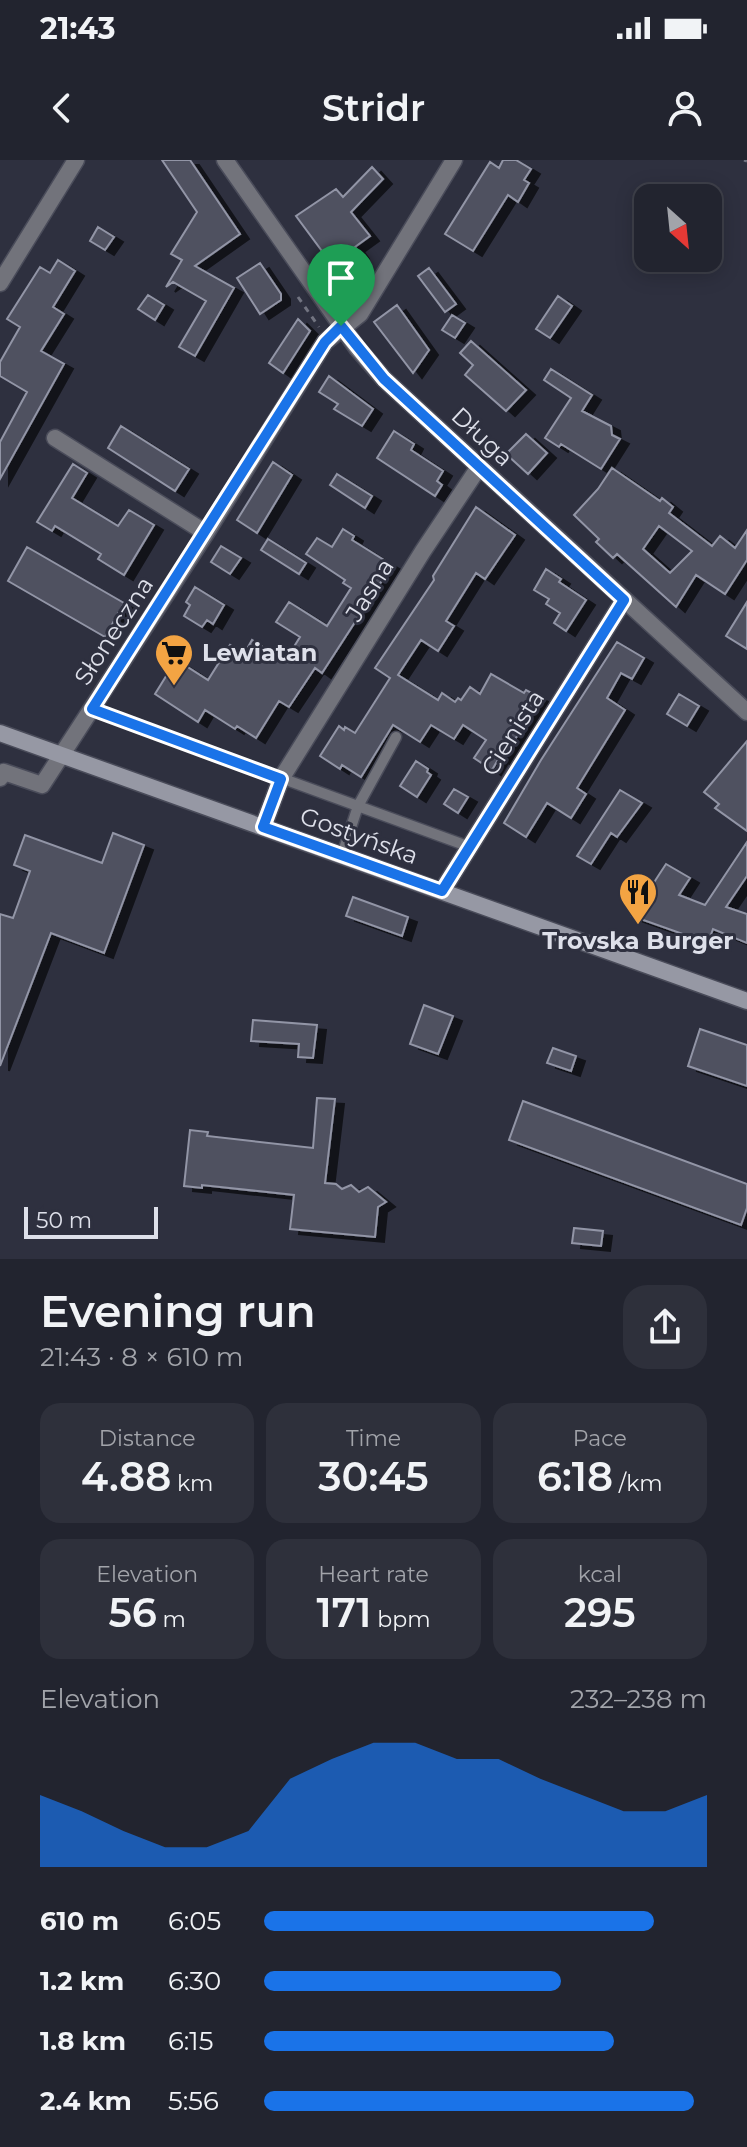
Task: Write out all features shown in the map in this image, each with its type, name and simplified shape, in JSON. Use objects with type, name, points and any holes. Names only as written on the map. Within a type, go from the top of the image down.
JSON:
[{"type":"main road","name":"Gostyńska","points":[[0,733],[747,1001]]},
{"type":"street","points":[[0,283],[76,160]]},
{"type":"street","name":"Długa","points":[[225,160],[341,326],[384,379],[747,712]]},
{"type":"street","name":"Słoneczna","points":[[1,774],[42,785],[206,533],[325,342],[341,326],[360,314],[454,160]]},
{"type":"street","points":[[55,438],[206,533]]},
{"type":"street","name":"Jasna","points":[[263,827],[281,779],[479,467]]},
{"type":"street","name":"Cienista","points":[[442,891],[624,600]]},
{"type":"lane","points":[[92,709],[470,847]]},
{"type":"lane","points":[[342,855],[358,806],[396,737]]},
{"type":"building","points":[[162,160],[190,160],[240,234],[195,266],[234,288],[195,356],[179,347],[206,301],[173,282],[166,287],[182,260],[171,254],[197,212]]},
{"type":"building","points":[[503,160],[516,160],[531,169],[524,180],[529,183],[518,202],[508,195],[473,251],[445,234],[490,162],[499,168]]},
{"type":"building","points":[[372,167],[383,179],[351,212],[370,236],[355,247],[360,254],[328,277],[333,266],[296,216],[336,189],[343,197]]},
{"type":"building","points":[[98,227],[114,237],[105,250],[90,241]]},
{"type":"building","points":[[58,260],[75,271],[53,307],[64,314],[41,351],[64,364],[0,479],[0,442],[27,392],[0,376],[0,362],[20,327],[7,319],[40,267],[50,273]]},
{"type":"building","points":[[260,263],[281,294],[281,300],[260,314],[237,278]]},
{"type":"building","points":[[429,268],[456,304],[445,312],[418,276]]},
{"type":"building","points":[[148,295],[164,305],[155,320],[138,309]]},
{"type":"building","points":[[558,296],[572,306],[550,338],[536,329]]},
{"type":"building","points":[[397,305],[429,350],[413,373],[374,322]]},
{"type":"building","points":[[452,315],[465,323],[455,338],[442,330]]},
{"type":"building","points":[[298,319],[310,331],[283,373],[269,363]]},
{"type":"building","points":[[471,341],[526,390],[506,411],[465,375],[473,365],[460,353]]},
{"type":"building","points":[[551,369],[592,395],[582,411],[611,426],[612,435],[620,439],[601,469],[561,444],[559,447],[545,438],[571,398],[544,380]]},
{"type":"building","points":[[329,376],[373,409],[362,426],[334,409],[338,404],[319,392]]},
{"type":"building","points":[[121,426],[189,469],[175,491],[108,448]]},
{"type":"building","points":[[394,431],[414,444],[411,450],[443,471],[437,481],[442,485],[435,496],[377,458]]},
{"type":"building","points":[[526,434],[547,453],[528,474],[506,454]]},
{"type":"building","points":[[273,462],[292,475],[257,533],[237,520]]},
{"type":"building","points":[[73,464],[87,473],[72,498],[118,526],[129,510],[154,525],[124,575],[98,559],[101,554],[55,526],[52,531],[37,522]]},
{"type":"building","points":[[612,468],[660,501],[662,498],[673,507],[669,513],[712,546],[720,536],[735,548],[747,530],[747,560],[725,594],[696,575],[676,607],[617,554],[613,558],[574,515]],"holes":[[[659,526],[692,551],[670,573],[643,549]]]},
{"type":"building","points":[[337,474],[372,496],[365,508],[330,485]]},
{"type":"building","points":[[476,507],[515,535],[485,579],[476,573],[446,621],[454,626],[438,651],[421,640],[398,675],[438,700],[442,693],[455,702],[458,698],[461,700],[470,687],[480,694],[491,674],[524,693],[526,690],[541,698],[502,760],[499,758],[492,770],[474,758],[486,740],[463,725],[454,739],[431,725],[420,742],[393,725],[361,777],[342,765],[340,769],[320,756],[339,726],[355,733],[390,678],[375,668],[434,580],[433,576]]},
{"type":"building","points":[[343,529],[354,536],[352,540],[392,565],[322,673],[315,668],[289,707],[279,701],[256,738],[205,710],[198,722],[155,694],[168,673],[163,670],[172,657],[208,680],[230,645],[244,654],[252,640],[285,661],[300,637],[276,622],[289,602],[327,626],[351,588],[343,583],[345,580],[306,554],[317,538],[332,547]]},
{"type":"building","points":[[268,539],[306,563],[299,574],[261,550]]},
{"type":"building","points":[[221,546],[241,558],[230,574],[211,562]]},
{"type":"building","points":[[27,547],[124,603],[105,637],[8,581]]},
{"type":"building","points":[[546,569],[586,600],[566,631],[554,623],[560,613],[546,604],[549,599],[534,590]]},
{"type":"building","points":[[195,587],[224,605],[213,624],[207,620],[202,627],[184,616],[190,605],[186,602]]},
{"type":"building","points":[[747,602],[747,649],[726,636]]},
{"type":"building","points":[[617,642],[644,658],[632,679],[621,673],[607,698],[625,710],[577,788],[586,794],[571,818],[547,803],[526,837],[504,823]]},
{"type":"building","points":[[679,694],[699,706],[687,726],[667,714]]},
{"type":"building","points":[[747,741],[747,831],[715,808],[719,804],[704,792]]},
{"type":"building","points":[[416,761],[431,775],[417,797],[400,786]]},
{"type":"building","points":[[454,789],[468,797],[458,813],[444,804]]},
{"type":"building","points":[[620,790],[642,803],[617,837],[611,833],[591,864],[577,856]]},
{"type":"building","points":[[113,833],[144,845],[104,953],[51,933],[0,1066],[0,914],[13,918],[30,871],[14,865],[25,835],[102,863]]},
{"type":"building","points":[[747,842],[747,876],[726,907],[747,914],[747,943],[713,929],[708,943],[632,916],[666,864],[690,878],[679,895],[705,905]]},
{"type":"building","points":[[353,897],[408,917],[402,936],[346,916]]},
{"type":"building","points":[[424,1005],[453,1016],[438,1054],[410,1044]]},
{"type":"building","points":[[253,1020],[317,1025],[313,1058],[298,1057],[299,1044],[251,1041]]},
{"type":"building","points":[[700,1029],[747,1045],[747,1086],[688,1066]]},
{"type":"building","points":[[553,1048],[576,1056],[571,1071],[547,1063]]},
{"type":"building","points":[[317,1098],[335,1099],[325,1183],[336,1184],[342,1189],[351,1185],[359,1192],[368,1187],[386,1202],[378,1207],[375,1237],[290,1229],[294,1195],[202,1185],[202,1188],[184,1186],[190,1130],[208,1132],[207,1136],[313,1148]]},
{"type":"building","points":[[523,1101],[747,1184],[747,1208],[741,1225],[509,1140]]},
{"type":"building","points":[[574,1228],[603,1231],[601,1246],[572,1243]]},
{"type":"place","name":"Lewiatan","points":[[174,687]]},
{"type":"place","name":"Trovska Burger","points":[[638,926]]},
{"type":"route","points":[[341,326],[384,379],[624,600],[442,891],[263,827],[281,779],[92,709],[325,342],[341,326]]}]
